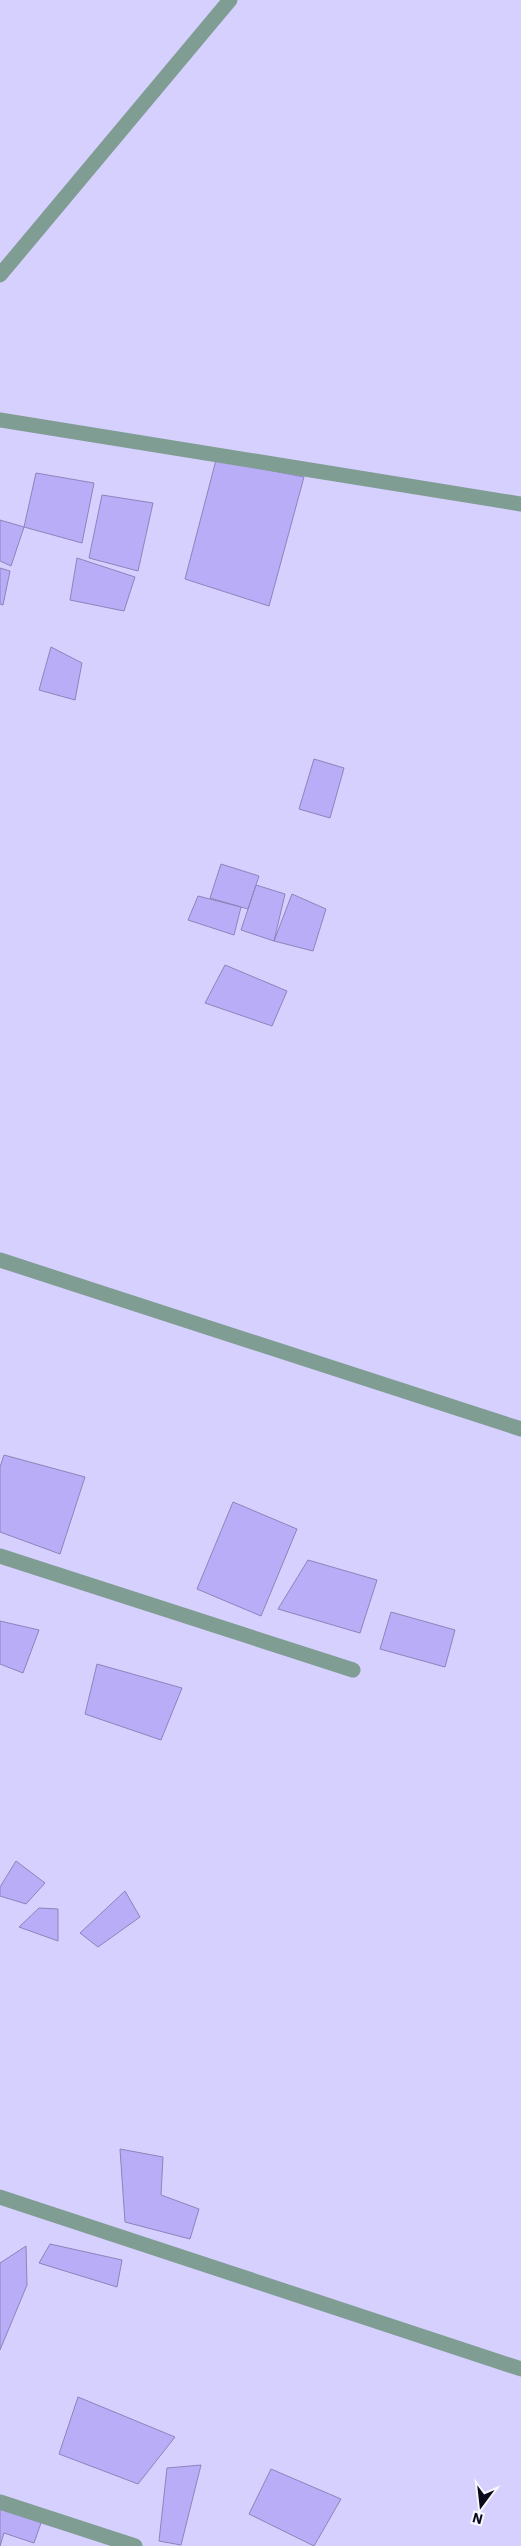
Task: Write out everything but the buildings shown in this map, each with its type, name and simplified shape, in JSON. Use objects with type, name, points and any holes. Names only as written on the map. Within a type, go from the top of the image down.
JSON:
[{"type":"street","points":[[0,275],[230,0]]},
{"type":"street","points":[[0,420],[521,504]]},
{"type":"street","points":[[0,1260],[521,1428]]},
{"type":"street","points":[[0,1556],[353,1670]]},
{"type":"street","points":[[0,2197],[521,2369]]},
{"type":"street","points":[[0,2502],[135,2546]]}]
